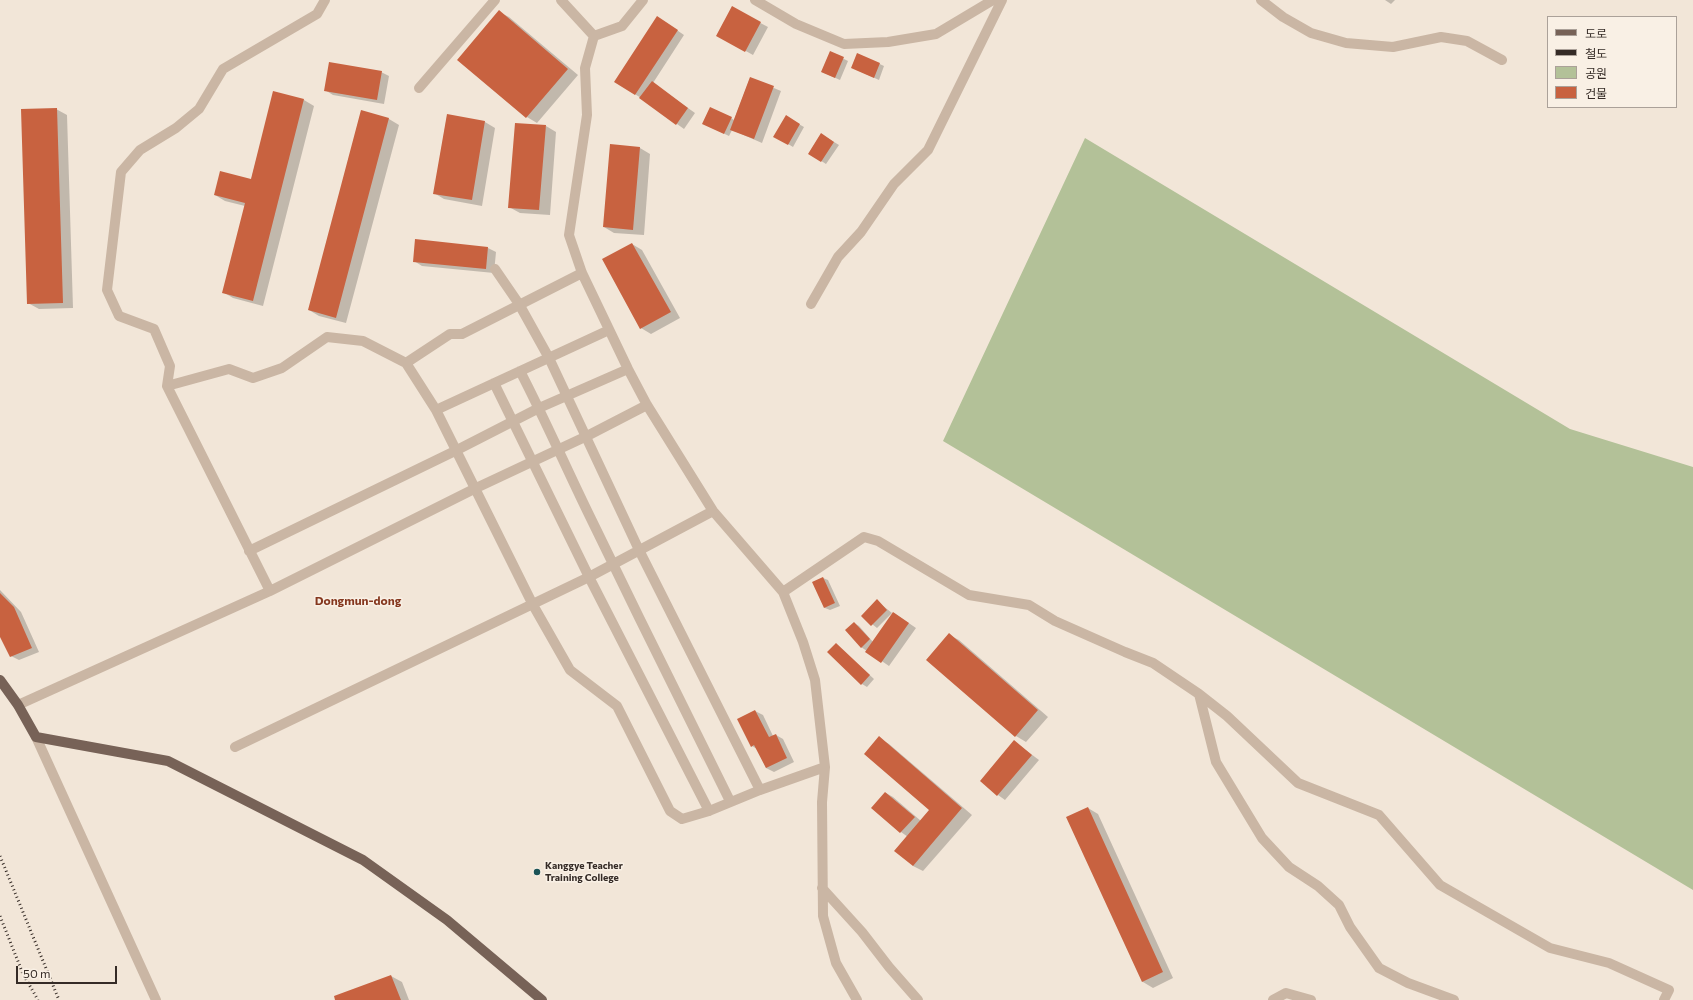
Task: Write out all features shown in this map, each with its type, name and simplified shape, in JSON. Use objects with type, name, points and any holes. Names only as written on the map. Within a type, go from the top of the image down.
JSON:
[{"type":"main road","points":[[0,680],[18,705],[36,737],[168,761],[363,860],[447,920],[542,1000]]},
{"type":"street","points":[[270,591],[167,386],[170,366],[154,328],[119,316],[107,290],[121,172],[140,150],[176,128],[199,109],[223,69],[318,14],[325,0]]},
{"type":"street","points":[[419,88],[495,0]]},
{"type":"street","points":[[561,0],[594,36]]},
{"type":"street","points":[[594,36],[622,26],[643,0]]},
{"type":"street","points":[[755,0],[796,24],[844,44],[888,42],[936,34],[993,0]]},
{"type":"street","points":[[811,304],[838,257],[861,232],[894,184],[928,150],[1002,0]]},
{"type":"street","points":[[1261,0],[1282,17],[1311,33],[1346,43],[1393,47],[1441,37],[1467,41],[1502,60]]},
{"type":"street","points":[[594,36],[585,68],[588,115],[569,235],[582,273],[647,405],[713,511],[782,592],[803,642],[815,680],[824,767],[822,802],[823,916],[836,963],[857,1000]]},
{"type":"street","points":[[495,270],[519,304],[549,358],[587,436],[639,550],[760,790]]},
{"type":"street","points":[[406,362],[450,334],[462,334],[582,273]]},
{"type":"street","points":[[436,410],[609,330]]},
{"type":"street","points":[[167,386],[229,369],[253,378],[282,368],[327,336],[363,341],[406,362],[436,410],[455,451],[533,605],[570,670],[617,706],[670,811],[682,819],[709,811],[730,801],[824,767]]},
{"type":"street","points":[[249,551],[512,423],[539,408],[628,369]]},
{"type":"street","points":[[520,371],[613,565],[730,801]]},
{"type":"street","points":[[494,383],[512,423],[589,578],[709,811]]},
{"type":"street","points":[[18,705],[270,591],[474,489],[587,436],[647,405]]},
{"type":"street","points":[[235,747],[589,578],[713,511]]},
{"type":"street","points":[[782,592],[864,537],[878,541],[968,596],[1029,605],[1055,621],[1153,663],[1200,694],[1227,716],[1298,783],[1379,815],[1440,885],[1550,948],[1609,963],[1669,990],[1664,1000]]},
{"type":"street","points":[[1200,694],[1216,762],[1262,838],[1289,867],[1318,886],[1339,905],[1350,927],[1379,968],[1408,983],[1454,1000]]},
{"type":"street","points":[[36,737],[156,1000]]},
{"type":"street","points":[[822,888],[862,932],[888,967],[918,1000]]},
{"type":"street","points":[[1273,1000],[1286,993],[1311,1000]]},
{"type":"green space","points":[[1085,138],[1570,429],[1693,467],[1693,890],[943,441]]},
{"type":"building","points":[[732,6],[761,22],[745,52],[716,36]]},
{"type":"building","points":[[499,10],[568,69],[526,118],[457,60]]},
{"type":"building","points":[[657,16],[678,30],[635,95],[614,82]]},
{"type":"building","points":[[830,51],[844,57],[835,78],[821,72]]},
{"type":"building","points":[[857,53],[880,63],[874,78],[851,68]]},
{"type":"building","points":[[329,62],[382,71],[377,100],[324,91]]},
{"type":"building","points":[[750,77],[774,86],[754,139],[730,130]]},
{"type":"building","points":[[652,81],[688,108],[676,125],[639,98]]},
{"type":"building","points":[[273,91],[304,99],[253,301],[222,293],[245,203],[214,195],[220,171],[251,179]]},
{"type":"building","points":[[710,107],[732,117],[724,134],[702,124]]},
{"type":"building","points":[[57,108],[63,303],[27,304],[21,109]]},
{"type":"building","points":[[361,110],[389,118],[336,318],[308,310]]},
{"type":"building","points":[[447,114],[485,121],[472,200],[433,194]]},
{"type":"building","points":[[786,115],[800,124],[788,145],[773,137]]},
{"type":"building","points":[[515,123],[546,125],[539,210],[508,208]]},
{"type":"building","points":[[821,133],[834,142],[821,162],[808,154]]},
{"type":"building","points":[[610,144],[640,147],[633,230],[603,227]]},
{"type":"building","points":[[415,239],[488,247],[486,269],[413,262]]},
{"type":"building","points":[[632,243],[671,312],[640,329],[602,259]]},
{"type":"building","points":[[823,577],[835,603],[824,608],[812,582]]},
{"type":"building","points":[[0,593],[14,607],[32,648],[10,657],[0,637]]},
{"type":"building","points":[[877,599],[887,610],[871,626],[861,616]]},
{"type":"building","points":[[893,612],[909,623],[881,663],[865,652]]},
{"type":"building","points":[[854,622],[870,639],[861,648],[845,630]]},
{"type":"building","points":[[949,633],[1038,710],[1015,737],[926,660]]},
{"type":"building","points":[[836,643],[870,675],[861,685],[827,652]]},
{"type":"building","points":[[755,710],[769,737],[776,734],[787,758],[766,768],[754,745],[751,747],[737,719]]},
{"type":"building","points":[[879,736],[962,808],[913,866],[894,851],[929,810],[864,754]]},
{"type":"building","points":[[1014,740],[1032,755],[997,796],[980,781]]},
{"type":"building","points":[[885,792],[915,817],[900,833],[871,808]]},
{"type":"building","points":[[1088,807],[1163,972],[1142,982],[1066,817]]},
{"type":"building","points":[[391,975],[401,1000],[335,1000],[334,996]]},
{"type":"railway","points":[[0,856],[59,1000]]},
{"type":"railway","points":[[0,916],[23,974],[38,1000]]},
{"type":"place","name":"Kanggye Teacher Training College","points":[[537,872]]},
{"type":"district","name":"Dongmun-dong","points":[[358,601]]}]
